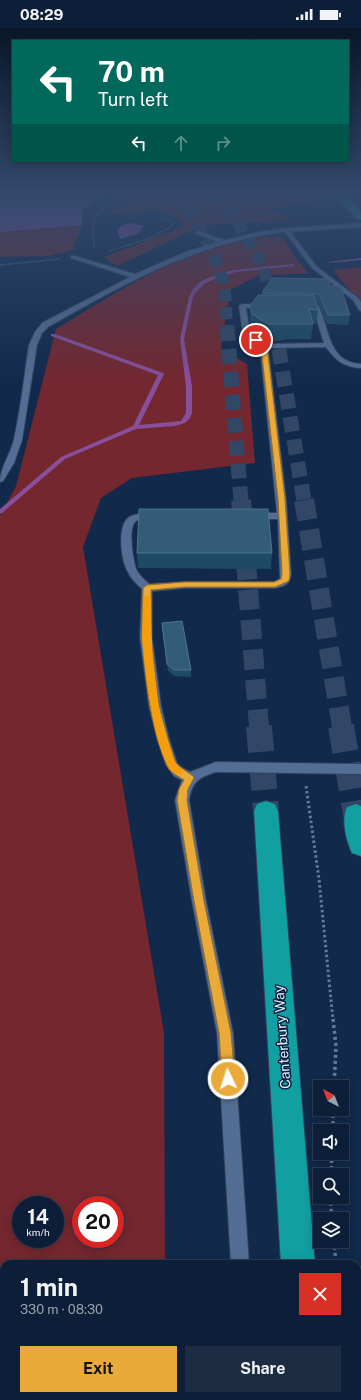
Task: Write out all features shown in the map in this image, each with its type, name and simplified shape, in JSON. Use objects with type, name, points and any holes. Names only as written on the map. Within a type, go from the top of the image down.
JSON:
[{"type":"highway","name":"Canterbury Way","points":[[266,811],[298,1260]]},
{"type":"highway","points":[[356,814],[361,845]]},
{"type":"lane","points":[[73,257],[134,276]]},
{"type":"lane","points":[[0,479],[10,463],[18,440],[33,345],[39,332],[45,325],[134,276],[178,257]]},
{"type":"lane","points":[[307,257],[314,267],[356,299],[361,309]]},
{"type":"lane","points":[[272,306],[242,306],[247,334],[264,346],[328,345]]},
{"type":"lane","points":[[301,306],[316,306],[328,345],[341,362],[361,366]]},
{"type":"lane","points":[[147,588],[184,585],[275,584],[285,581],[286,574],[282,516],[264,346]]},
{"type":"lane","points":[[244,516],[282,516]]},
{"type":"lane","points":[[168,517],[137,517],[130,520],[127,526],[128,555],[132,572],[147,588],[146,638],[154,706],[163,739],[172,766],[178,772],[190,778]]},
{"type":"lane","points":[[240,1260],[225,1033],[199,901],[182,800],[184,789],[190,778],[202,771],[216,767],[361,770]]},
{"type":"path","points":[[87,261],[91,257]]},
{"type":"path","points":[[303,768],[319,879],[336,1046],[334,1080]]},
{"type":"path","points":[[335,1248],[336,1260]]},
{"type":"shaded area","points":[[104,257],[136,257],[117,266]]},
{"type":"shaded area","points":[[187,257],[295,257],[308,273],[257,276],[230,290],[221,349],[247,364],[255,463],[132,478],[101,498],[83,547],[164,1033],[165,1260],[0,1260],[0,516],[16,486],[56,329],[113,294]]},
{"type":"shaded area","points":[[361,267],[361,304],[333,270]]},
{"type":"building","points":[[272,278],[328,279],[330,286],[340,286],[350,315],[328,315],[319,294],[262,293]]},
{"type":"building","points":[[258,295],[314,295],[318,310],[309,309],[313,324],[268,324],[252,314],[250,306]]},
{"type":"building","points":[[139,509],[268,509],[272,553],[137,553]]},
{"type":"building","points":[[182,621],[191,670],[174,670],[167,664],[162,623]]},
{"type":"waterway","points":[[330,262],[361,259]]},
{"type":"waterway","points":[[135,427],[175,424],[183,422],[187,418],[189,413],[189,386],[182,339],[191,297],[195,290],[202,283],[210,279],[235,271],[292,265]]},
{"type":"waterway","points":[[53,335],[161,374],[135,427]]},
{"type":"waterway","points":[[0,512],[63,458],[135,427]]},
{"type":"tunnel","points":[[214,257],[225,292],[227,327]]},
{"type":"tunnel","points":[[258,257],[269,289],[275,327]]},
{"type":"tunnel","points":[[227,326],[241,501]]},
{"type":"tunnel","points":[[275,326],[304,501]]},
{"type":"tunnel","points":[[241,500],[259,727]]},
{"type":"tunnel","points":[[304,500],[342,727]]},
{"type":"tunnel","points":[[259,726],[266,811]]},
{"type":"tunnel","points":[[341,726],[356,814]]},
{"type":"slow traffic","points":[[147,598],[146,638],[154,706],[172,766],[178,771]]},
{"type":"route","points":[[228,1079],[225,1033],[199,901],[182,800],[184,789],[190,778],[178,772],[172,766],[154,706],[146,638],[147,588],[184,585],[275,584],[285,581],[286,574],[281,499],[264,346],[256,340]]}]
